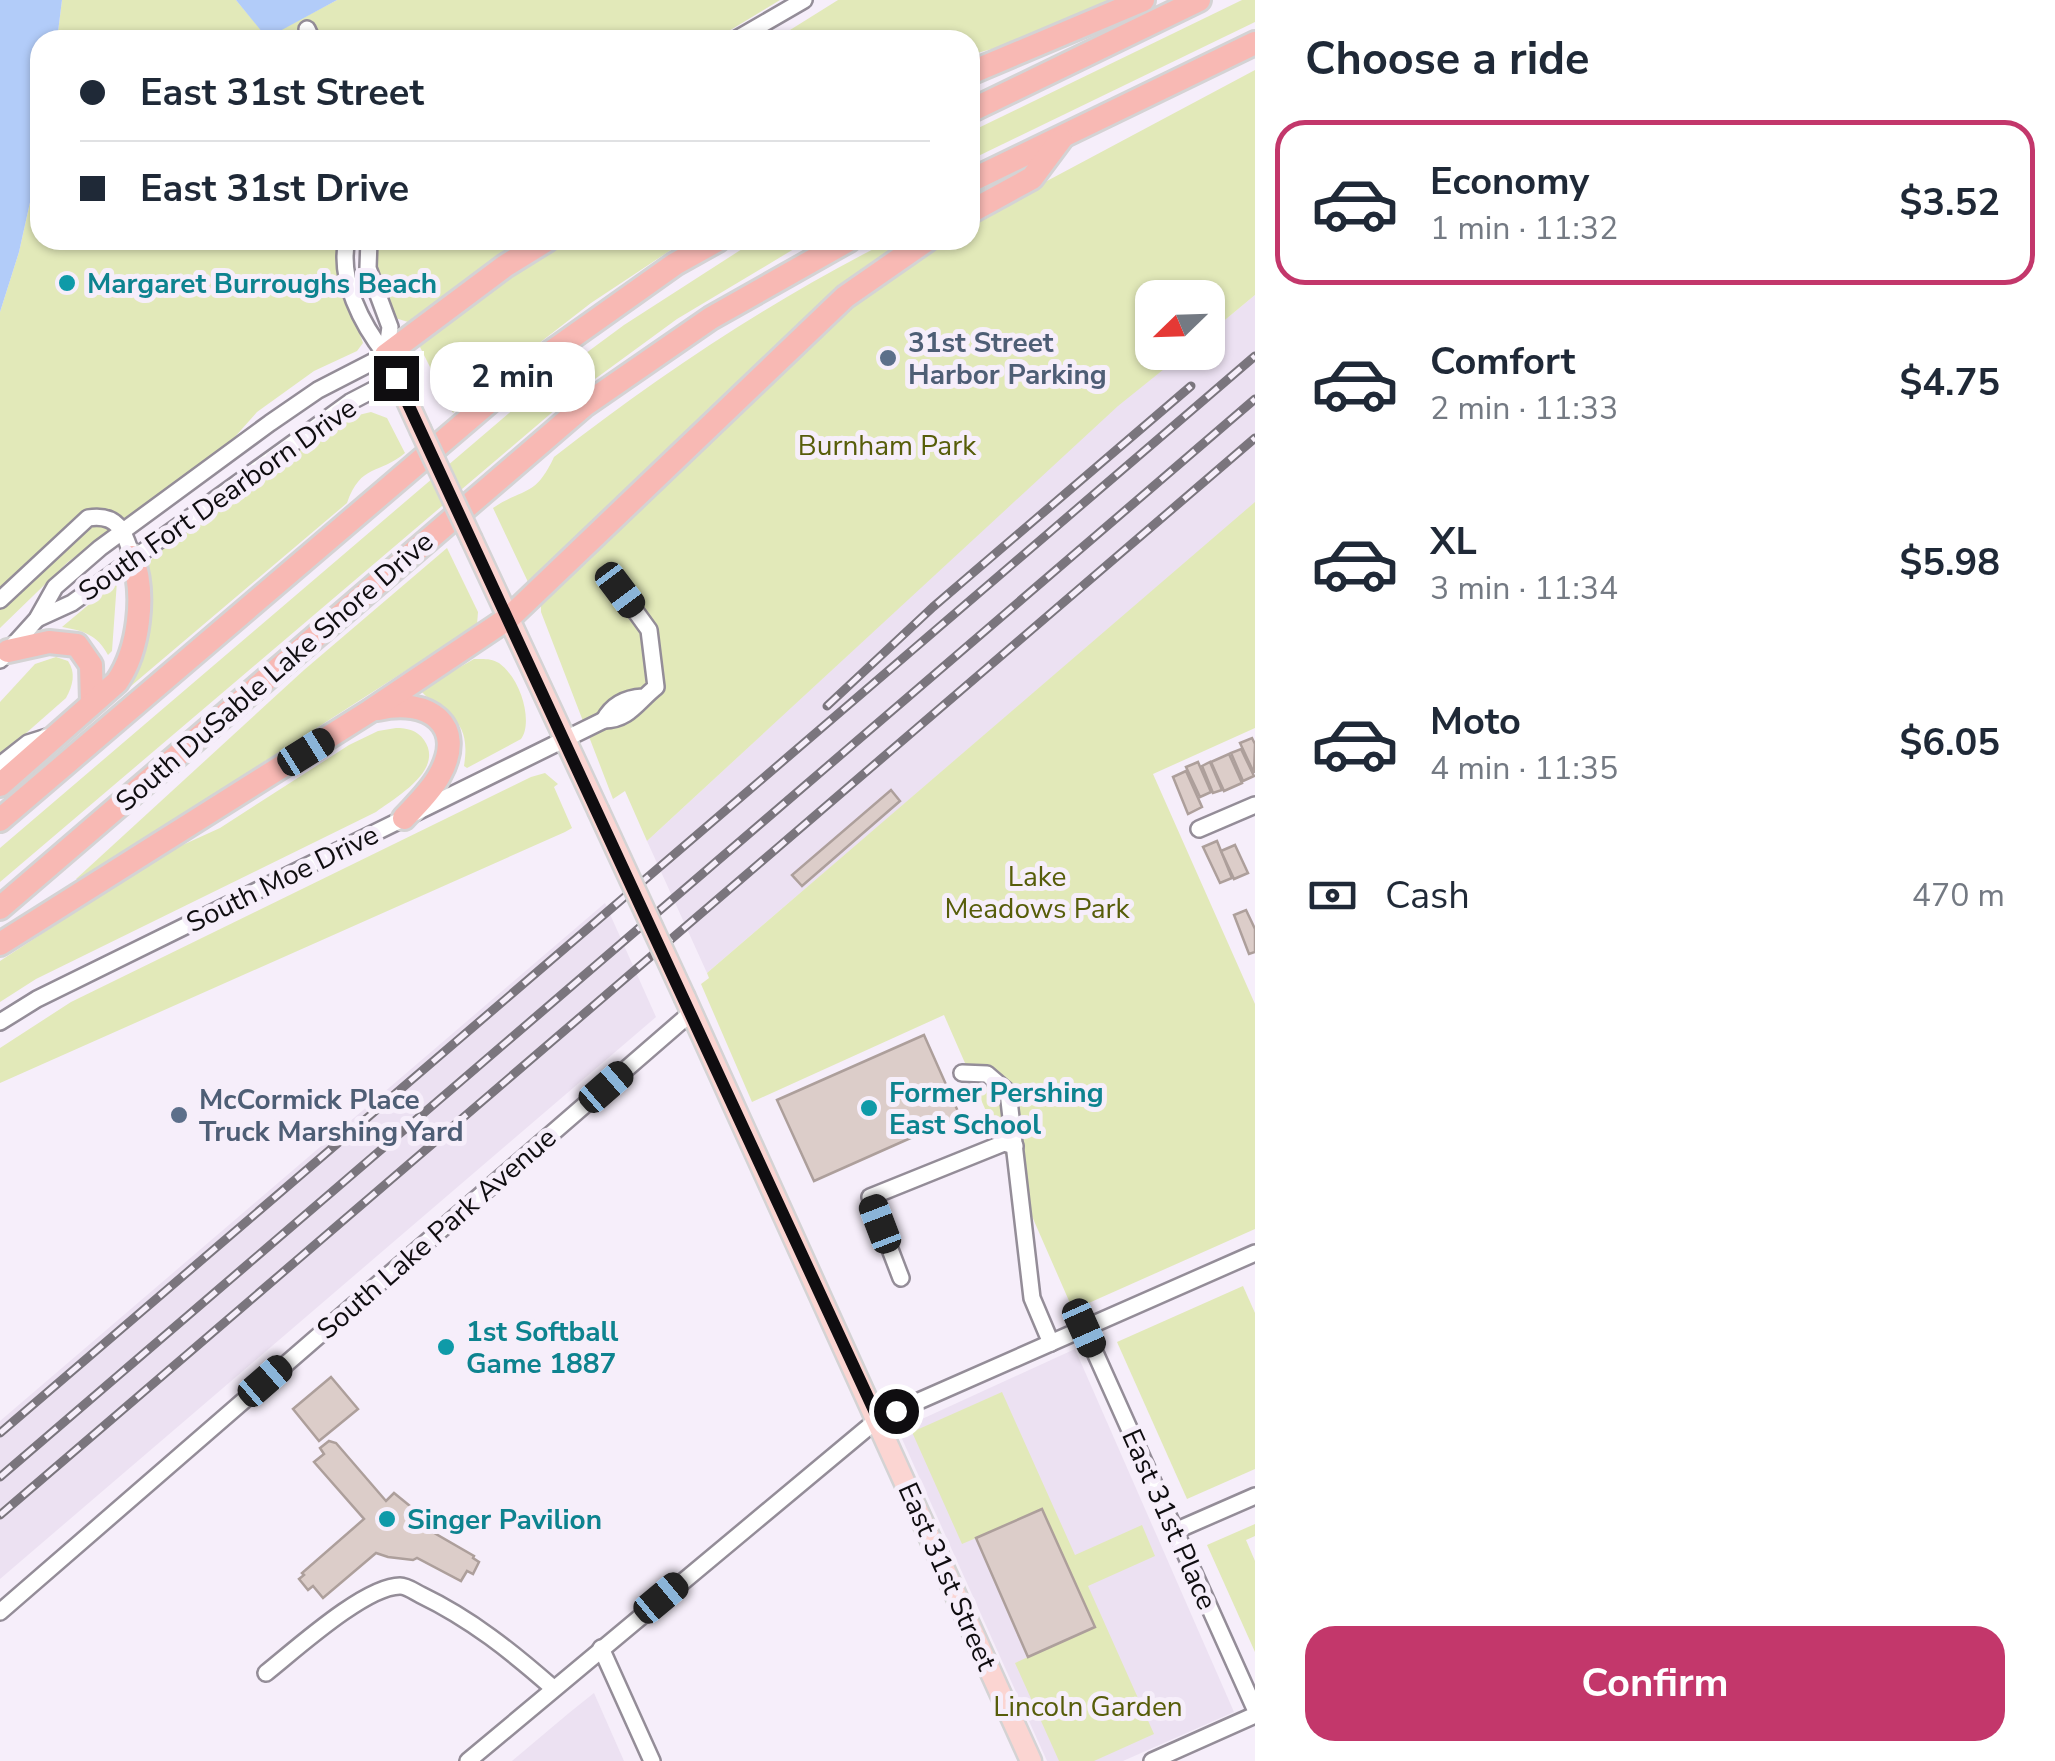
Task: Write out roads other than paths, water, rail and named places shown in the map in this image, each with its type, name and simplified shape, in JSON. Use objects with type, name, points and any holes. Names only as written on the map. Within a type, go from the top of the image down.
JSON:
[{"type":"highway","points":[[980,68],[1143,0]]},
{"type":"highway","points":[[980,106],[1199,0]]},
{"type":"highway","points":[[980,176],[1255,43]]},
{"type":"highway","points":[[980,207],[1032,178],[1063,136]]},
{"type":"highway","points":[[386,355],[531,250]]},
{"type":"highway","points":[[0,820],[530,366],[700,250]]},
{"type":"highway","name":"South DuSable Lake Shore Drive","points":[[0,908],[586,405],[711,318],[831,250]]},
{"type":"highway","points":[[0,944],[370,712],[510,617],[845,297],[913,250]]},
{"type":"highway","points":[[0,784],[117,682],[132,654],[139,575],[132,557]]},
{"type":"highway","points":[[4,656],[48,642],[77,645],[91,664],[92,703]]},
{"type":"highway","points":[[370,712],[409,705],[426,708],[446,733],[449,749],[438,778],[404,818]]},
{"type":"main road","name":"East 31st Street","points":[[386,355],[878,1419],[1031,1761]]},
{"type":"street","points":[[752,30],[804,0]]},
{"type":"street","points":[[345,250],[352,292],[371,336],[386,355]]},
{"type":"street","points":[[369,250],[368,268],[390,326],[386,355]]},
{"type":"street","name":"South Fort Dearborn Drive","points":[[4,656],[36,620],[55,587],[124,530],[318,390],[386,355]]},
{"type":"street","name":"South Fort Dearborn Drive","points":[[36,620],[72,603],[350,402],[396,378]]},
{"type":"street","points":[[0,600],[88,518],[100,516],[114,521],[124,530],[132,557]]},
{"type":"street","name":"South Moe Drive","points":[[0,1022],[36,999],[604,720],[621,702],[643,697],[656,687],[648,630],[620,590]]},
{"type":"street","points":[[0,765],[28,743],[61,732]]},
{"type":"street","points":[[1199,829],[1255,804]]},
{"type":"street","name":"South Lake Park Avenue","points":[[0,1612],[688,1005]]},
{"type":"street","points":[[962,1073],[988,1074],[1008,1092],[1032,1298],[1051,1343]]},
{"type":"street","points":[[902,1278],[870,1197],[1004,1143],[1015,1146]]},
{"type":"street","points":[[468,1761],[878,1419],[1255,1253]]},
{"type":"street","name":"East 31st Place","points":[[1084,1328],[1255,1712]]},
{"type":"street","points":[[1175,1531],[1255,1496]]},
{"type":"street","points":[[266,1674],[334,1618],[380,1591],[402,1586],[456,1611],[553,1688]]},
{"type":"street","points":[[601,1648],[652,1761]]},
{"type":"street","points":[[1152,1761],[1255,1712]]},
{"type":"water","points":[[0,0],[62,0],[58,30],[30,30],[30,202],[0,312]]},
{"type":"water","points":[[236,0],[337,0],[282,30],[260,30]]},
{"type":"railway","points":[[0,1433],[1255,356]]},
{"type":"railway","points":[[827,706],[933,607],[1191,386]]},
{"type":"railway","points":[[0,1477],[1255,399]]},
{"type":"railway","points":[[0,1515],[1255,438]]},
{"type":"place","name":"Margaret Burroughs Beach","points":[[67,283]]},
{"type":"place","name":"31st Street Harbor Parking","points":[[888,358]]},
{"type":"place","name":"Former Pershing East School","points":[[869,1108]]},
{"type":"place","name":"McCormick Place Truck Marshing Yard","points":[[179,1115]]},
{"type":"place","name":"1st Softball Game 1887","points":[[446,1347]]},
{"type":"place","name":"Singer Pavilion","points":[[387,1519]]},
{"type":"park label","name":"Burnham Park","points":[[887,445]]},
{"type":"park label","name":"Lake Meadows Park","points":[[1037,892]]},
{"type":"park label","name":"Lincoln Garden","points":[[1088,1706]]}]
